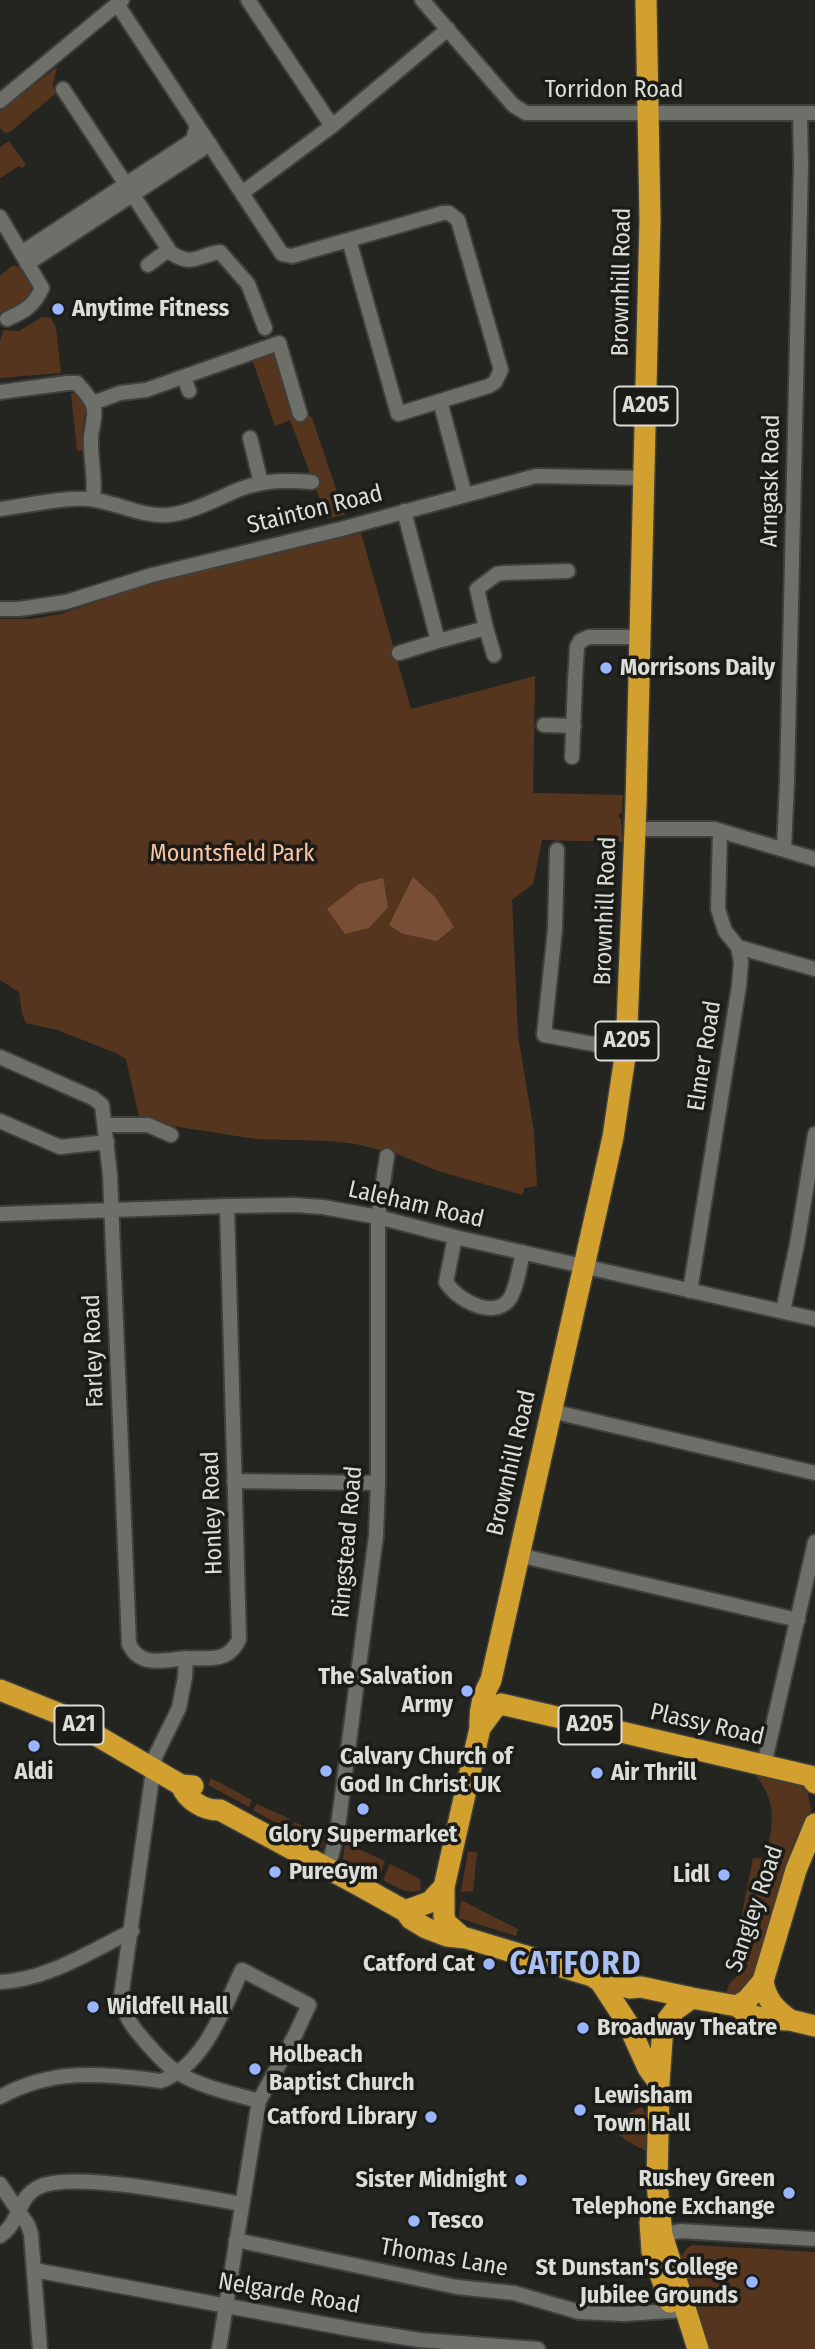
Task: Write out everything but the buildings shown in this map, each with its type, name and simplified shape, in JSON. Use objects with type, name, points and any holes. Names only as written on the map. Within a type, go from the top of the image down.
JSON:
[{"type":"highway","name":"Brownhill Road","points":[[462,1937],[446,1923],[444,1887],[480,1728],[481,1707],[491,1680],[613,1137],[626,1050],[635,829],[650,219],[646,0]]},
{"type":"highway","points":[[491,1680],[501,1704]]},
{"type":"highway","name":"A21","points":[[0,1690],[60,1714],[181,1785],[194,1786],[214,1799],[220,1810],[405,1911],[411,1919],[426,1928],[447,1936],[462,1937]]},
{"type":"highway","name":"Plassy Road","points":[[501,1704],[813,1778]]},
{"type":"highway","name":"A205","points":[[480,1728],[501,1704]]},
{"type":"highway","name":"Sangley Road","points":[[737,2006],[747,2000],[763,1981],[796,1870],[815,1824]]},
{"type":"highway","points":[[405,1911],[430,1902],[444,1887]]},
{"type":"highway","points":[[462,1937],[592,1976],[600,1981],[737,2006],[748,2014],[764,2019],[790,2020],[815,2026]]},
{"type":"highway","points":[[600,1981],[628,2024],[648,2068],[659,2083]]},
{"type":"highway","points":[[763,1981],[766,1995],[774,2008],[790,2020]]},
{"type":"highway","points":[[685,2349],[680,2311],[662,2235],[657,2183],[663,2026],[675,2010],[692,1998]]},
{"type":"highway","points":[[657,2183],[650,2203],[652,2251],[664,2285],[698,2349]]},
{"type":"street","points":[[248,0],[332,126]]},
{"type":"street","name":"Torridon Road","points":[[422,0],[521,111],[807,113]]},
{"type":"street","points":[[0,101],[120,2],[197,125],[285,256],[443,213],[449,213],[458,220],[501,370],[495,382],[398,414],[349,240]]},
{"type":"street","points":[[242,193],[332,126],[448,29]]},
{"type":"street","points":[[63,89],[168,250],[182,261],[195,261],[207,254],[220,252],[248,285],[265,328]]},
{"type":"street","name":"Arngask Road","points":[[784,849],[801,166],[807,113]]},
{"type":"street","points":[[130,190],[192,140],[197,125]]},
{"type":"street","points":[[24,258],[130,190],[210,144]]},
{"type":"street","points":[[2,225],[42,288],[34,304],[8,319]]},
{"type":"street","points":[[148,265],[168,250]]},
{"type":"street","points":[[93,403],[120,393],[186,384],[279,343],[300,414]]},
{"type":"street","points":[[0,392],[77,383],[93,403],[95,411],[91,439],[95,484],[93,499]]},
{"type":"street","points":[[440,401],[465,495]]},
{"type":"street","points":[[250,438],[261,483]]},
{"type":"street","name":"Stainton Road","points":[[0,609],[66,602],[152,575],[536,476],[643,478]]},
{"type":"street","points":[[0,509],[93,499],[152,515],[178,513],[261,483],[283,480],[312,482]]},
{"type":"street","points":[[404,511],[438,641]]},
{"type":"street","points":[[494,655],[477,589],[497,574],[568,571]]},
{"type":"street","points":[[400,653],[486,628]]},
{"type":"street","points":[[572,757],[576,658],[580,641],[589,637],[640,638]]},
{"type":"street","points":[[544,725],[574,726]]},
{"type":"street","points":[[635,829],[714,829],[815,859]]},
{"type":"street","name":"Elmer Road","points":[[690,1291],[741,962],[738,947],[725,931],[718,909],[720,832]]},
{"type":"street","points":[[557,850],[555,929],[544,1035],[626,1050]]},
{"type":"street","points":[[738,947],[815,970]]},
{"type":"street","name":"Farley Road","points":[[0,1057],[102,1105],[111,1211],[129,1644],[139,1658],[146,1660],[186,1658]]},
{"type":"street","points":[[0,1121],[60,1147],[107,1142]]},
{"type":"street","points":[[105,1125],[148,1125],[171,1135]]},
{"type":"street","points":[[783,1311],[815,1134]]},
{"type":"street","name":"Ringstead Road","points":[[328,1868],[337,1834],[376,1536],[378,1217],[387,1156]]},
{"type":"street","name":"Laleham Road","points":[[0,1214],[306,1205],[378,1217],[815,1319]]},
{"type":"street","name":"Honley Road","points":[[186,1658],[225,1656],[235,1650],[239,1639],[227,1206]]},
{"type":"street","points":[[455,1237],[446,1282],[464,1301],[481,1306],[497,1308],[508,1301],[513,1292],[523,1252]]},
{"type":"street","points":[[551,1411],[815,1473]]},
{"type":"street","points":[[234,1481],[378,1483]]},
{"type":"street","points":[[764,1765],[815,1542]]},
{"type":"street","points":[[518,1555],[798,1620]]},
{"type":"street","points":[[186,1658],[186,1677],[179,1708],[155,1757],[121,1997],[125,2016],[156,2054],[178,2073],[204,2085],[258,2101]]},
{"type":"street","points":[[0,1982],[34,1976],[57,1968],[132,1931]]},
{"type":"street","points":[[0,2097],[33,2083],[68,2075],[103,2074],[161,2081],[178,2073],[205,2042],[242,1970],[309,2005],[258,2101],[219,2349]]},
{"type":"street","points":[[0,2236],[8,2230],[27,2194],[40,2186],[57,2182],[107,2183],[242,2204]]},
{"type":"street","points":[[0,2184],[28,2224],[31,2234],[40,2349]]},
{"type":"street","points":[[664,2285],[659,2248],[662,2235],[694,2231],[815,2239]]},
{"type":"street","name":"Thomas Lane","points":[[236,2240],[457,2287],[514,2293],[579,2312],[598,2314],[680,2311]]},
{"type":"street","name":"Nelgarde Road","points":[[34,2270],[420,2340],[538,2349]]},
{"type":"green space","points":[[57,67],[53,85],[55,94],[10,132],[5,133],[0,128],[0,111]]},
{"type":"green space","points":[[9,141],[26,165],[22,168],[19,166],[0,178],[0,147]]},
{"type":"green space","points":[[13,265],[18,267],[32,287],[28,297],[20,305],[0,312],[0,276]]},
{"type":"green space","points":[[42,317],[51,318],[56,328],[61,373],[0,378],[0,342],[3,330],[19,331]]},
{"type":"green space","points":[[274,349],[296,404],[312,418],[345,515],[327,518],[290,420],[275,426],[251,356]]},
{"type":"green space","points":[[71,393],[77,394],[86,406],[82,435],[84,450],[77,451]]},
{"type":"green space","name":"Mountsfield Park","points":[[361,533],[411,709],[535,676],[533,793],[623,795],[619,818],[623,842],[542,840],[533,884],[512,900],[518,1036],[534,1132],[537,1186],[524,1188],[523,1195],[441,1172],[397,1154],[356,1144],[256,1139],[140,1121],[126,1059],[57,1030],[26,1023],[19,992],[0,980],[0,619],[31,619],[61,614],[148,584]]},
{"type":"green space","points":[[751,1770],[799,1783],[807,1791],[811,1809],[794,1842],[752,1988],[740,1996],[726,1994],[729,1984],[748,1966],[736,1944],[753,1858],[766,1859],[772,1823],[770,1802],[760,1781]]},
{"type":"green space","points":[[211,1778],[252,1800],[249,1807],[208,1785]]},
{"type":"green space","points":[[257,1804],[290,1819],[285,1828],[253,1810]]},
{"type":"green space","points":[[294,1822],[326,1835],[322,1848],[290,1831]]},
{"type":"green space","points":[[345,1843],[385,1861],[379,1878],[343,1860]]},
{"type":"green space","points":[[468,1851],[477,1853],[473,1891],[461,1892]]},
{"type":"green space","points":[[390,1864],[420,1879],[421,1890],[406,1891],[383,1880]]},
{"type":"green space","points":[[461,1900],[518,1929],[516,1936],[459,1918]]},
{"type":"green space","points":[[642,2107],[646,2116],[646,2151],[627,2141],[600,2120],[616,2120]]},
{"type":"green space","name":"St Dunstan's College Jubilee Grounds","points":[[692,2245],[815,2252],[815,2349],[707,2349],[704,2330],[681,2258]]},
{"type":"shaded area","points":[[413,877],[436,898],[454,927],[437,941],[403,934],[389,925]]},
{"type":"shaded area","points":[[383,878],[388,907],[369,928],[345,934],[327,909],[359,884]]},
{"type":"place","name":"Anytime Fitness","points":[[58,309]]},
{"type":"place","name":"Morrisons Daily","points":[[606,668]]},
{"type":"place","name":"The Salvation Army","points":[[467,1691]]},
{"type":"place","name":"Aldi","points":[[34,1746]]},
{"type":"place","name":"Calvary Church of God In Christ UK","points":[[326,1771]]},
{"type":"place","name":"Air Thrill","points":[[597,1773]]},
{"type":"place","name":"Glory Supermarket","points":[[363,1809]]},
{"type":"place","name":"PureGym","points":[[275,1872]]},
{"type":"place","name":"Lidl","points":[[724,1875]]},
{"type":"place","name":"Catford Cat","points":[[489,1964]]},
{"type":"place","name":"Wildfell Hall","points":[[93,2007]]},
{"type":"place","name":"Broadway Theatre","points":[[583,2028]]},
{"type":"place","name":"Holbeach Baptist Church","points":[[255,2069]]},
{"type":"place","name":"Lewisham Town Hall","points":[[580,2110]]},
{"type":"place","name":"Catford Library","points":[[431,2117]]},
{"type":"place","name":"Sister Midnight","points":[[521,2180]]},
{"type":"place","name":"Rushey Green Telephone Exchange","points":[[789,2193]]},
{"type":"place","name":"Tesco","points":[[414,2221]]},
{"type":"place","name":"St Dunstan's College Jubilee Grounds","points":[[752,2282]]},
{"type":"district","name":"CATFORD","points":[[576,1965]]}]
